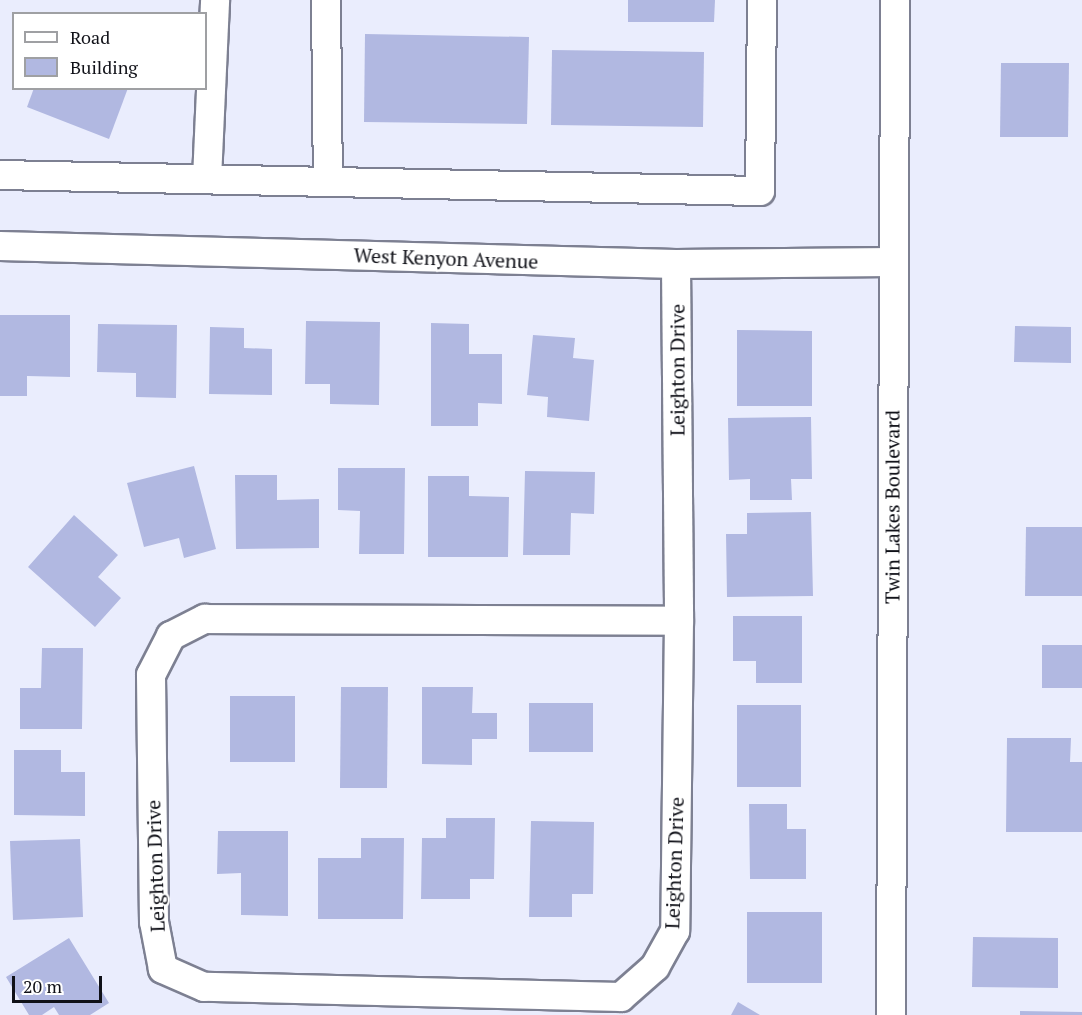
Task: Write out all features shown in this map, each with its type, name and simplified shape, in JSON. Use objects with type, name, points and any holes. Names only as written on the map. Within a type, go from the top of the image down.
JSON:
[{"type":"street","points":[[207,179],[215,0]]},
{"type":"street","points":[[326,0],[328,182]]},
{"type":"street","points":[[0,175],[760,191],[762,0]]},
{"type":"street","name":"Twin Lakes Boulevard","points":[[891,1015],[892,262],[895,0]]},
{"type":"street","name":"West Kenyon Avenue","points":[[0,246],[676,264],[892,262]]},
{"type":"street","name":"Leighton Drive","points":[[676,264],[679,621],[675,931],[655,967],[621,997],[204,987],[163,969],[154,922],[151,675],[171,636],[205,619],[679,621]]},
{"type":"building","points":[[628,0],[715,0],[714,22],[628,22]]},
{"type":"building","points":[[365,34],[529,37],[527,124],[364,122]]},
{"type":"building","points":[[552,50],[704,52],[703,127],[551,125]]},
{"type":"building","points":[[1001,63],[1069,63],[1068,137],[1000,137]]},
{"type":"building","points":[[33,90],[127,90],[109,139],[27,107]]},
{"type":"building","points":[[0,315],[70,315],[70,377],[27,376],[27,396],[0,396]]},
{"type":"building","points":[[306,321],[380,322],[379,405],[330,404],[330,384],[305,384]]},
{"type":"building","points":[[431,323],[469,324],[469,354],[502,354],[502,404],[478,403],[478,426],[431,426]]},
{"type":"building","points":[[98,324],[177,325],[176,398],[136,397],[136,373],[97,372]]},
{"type":"building","points":[[1015,326],[1071,327],[1071,363],[1014,362]]},
{"type":"building","points":[[210,327],[244,328],[244,348],[272,349],[272,395],[209,394]]},
{"type":"building","points":[[737,330],[812,331],[812,406],[737,406]]},
{"type":"building","points":[[533,335],[575,338],[573,358],[594,360],[589,421],[547,417],[548,397],[527,395]]},
{"type":"building","points":[[811,417],[812,479],[791,479],[792,500],[750,500],[750,479],[729,480],[728,418]]},
{"type":"building","points":[[194,466],[216,549],[184,558],[179,538],[144,547],[127,483]]},
{"type":"building","points":[[338,468],[405,468],[404,554],[359,554],[360,511],[338,510]]},
{"type":"building","points":[[525,471],[595,472],[594,514],[571,513],[570,555],[523,555]]},
{"type":"building","points":[[235,475],[277,475],[277,500],[319,499],[319,548],[236,549]]},
{"type":"building","points":[[428,476],[469,476],[469,496],[509,497],[508,557],[428,557]]},
{"type":"building","points":[[811,512],[813,596],[727,597],[726,534],[747,534],[747,513]]},
{"type":"building","points":[[74,515],[118,555],[98,577],[121,598],[95,627],[28,567]]},
{"type":"building","points":[[1026,527],[1082,527],[1082,596],[1025,596]]},
{"type":"building","points":[[733,616],[802,616],[802,683],[756,683],[756,661],[733,661]]},
{"type":"building","points":[[1042,645],[1082,645],[1082,688],[1042,688]]},
{"type":"building","points":[[42,648],[83,648],[82,729],[20,729],[20,688],[41,688]]},
{"type":"building","points":[[341,687],[388,687],[387,788],[340,788]]},
{"type":"building","points":[[422,687],[473,687],[472,713],[497,713],[497,739],[472,739],[472,765],[422,764]]},
{"type":"building","points":[[230,696],[295,696],[295,762],[230,762]]},
{"type":"building","points":[[529,703],[593,703],[593,752],[529,752]]},
{"type":"building","points":[[737,705],[801,705],[801,787],[737,787]]},
{"type":"building","points":[[1007,738],[1071,738],[1070,762],[1082,762],[1082,832],[1006,832]]},
{"type":"building","points":[[14,750],[61,750],[61,772],[85,772],[85,816],[14,815]]},
{"type":"building","points":[[749,804],[787,804],[787,829],[806,829],[806,879],[750,879]]},
{"type":"building","points":[[446,818],[495,818],[494,879],[470,879],[470,899],[421,899],[422,838],[446,838]]},
{"type":"building","points":[[531,821],[594,822],[593,894],[572,894],[572,917],[529,917]]},
{"type":"building","points":[[218,831],[288,831],[288,916],[241,915],[241,873],[217,874]]},
{"type":"building","points":[[361,838],[404,838],[403,919],[318,919],[318,858],[361,858]]},
{"type":"building","points":[[80,839],[83,917],[13,920],[10,841]]},
{"type":"building","points":[[747,912],[822,912],[822,983],[747,983]]},
{"type":"building","points":[[973,937],[1058,938],[1058,988],[972,987]]},
{"type":"building","points":[[69,938],[109,1003],[90,1015],[59,1015],[54,1007],[42,1015],[29,1015],[6,977]]},
{"type":"building","points":[[738,1002],[760,1015],[731,1015]]},
{"type":"building","points":[[1020,1011],[1082,1012],[1082,1015],[1020,1015]]}]
